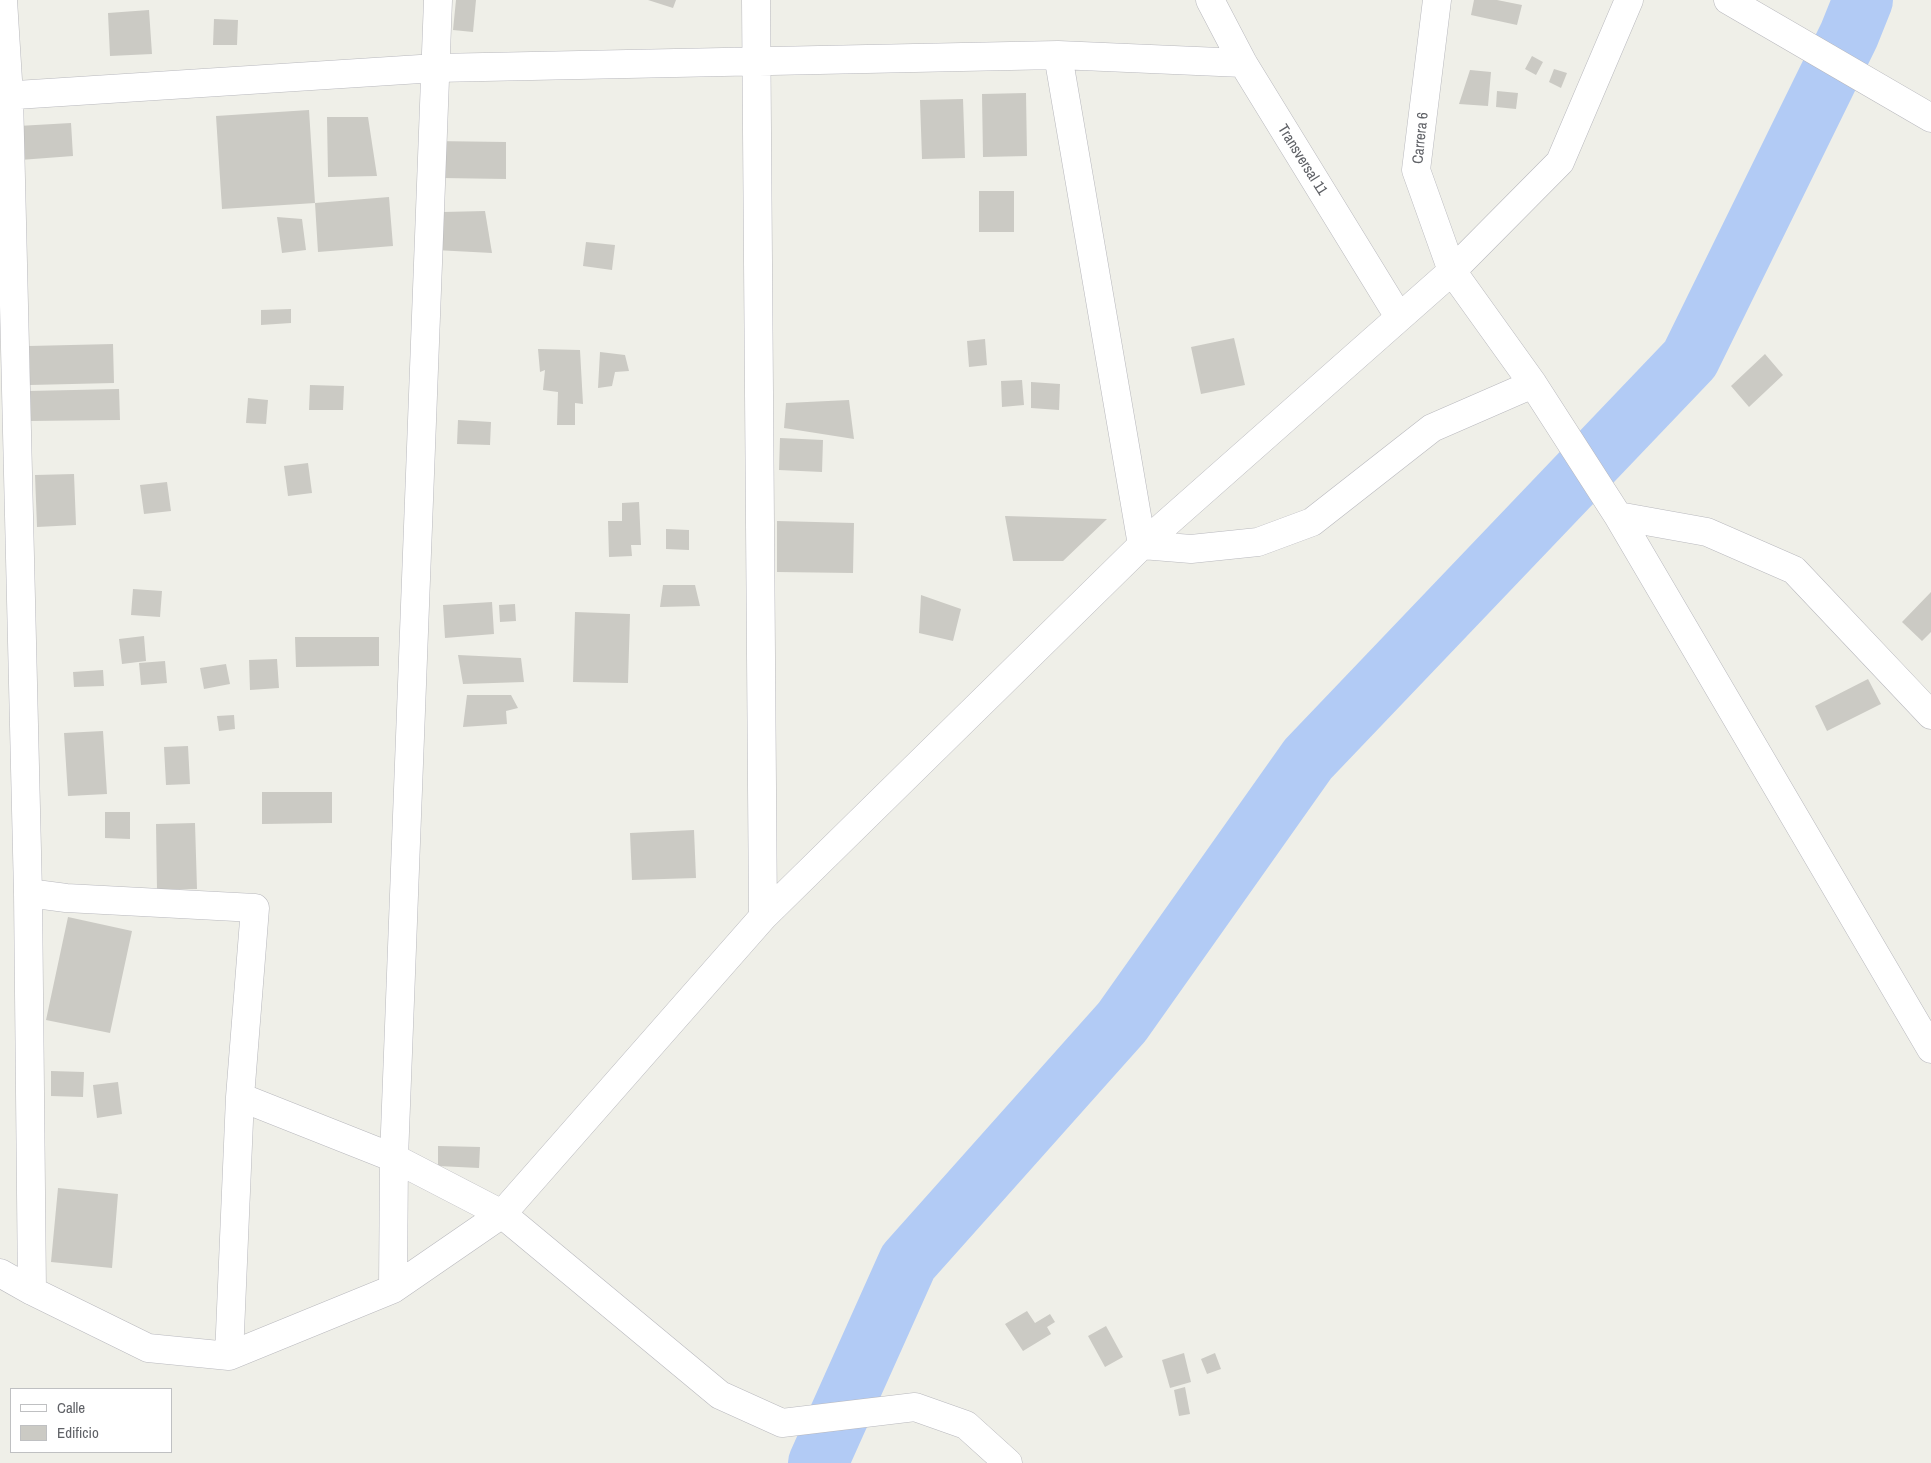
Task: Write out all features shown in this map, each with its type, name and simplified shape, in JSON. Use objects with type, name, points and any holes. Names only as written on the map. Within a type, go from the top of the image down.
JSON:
[{"type":"street","points":[[3,0],[4,96],[28,893],[32,1291]]},
{"type":"street","points":[[393,1289],[394,1158],[438,0]]},
{"type":"street","points":[[756,0],[763,917]]},
{"type":"street","name":"Transversal 11","points":[[1210,0],[1243,63],[1399,317]]},
{"type":"street","name":"Carrera 6","points":[[1437,0],[1416,170],[1452,271],[1533,384],[1618,516],[1931,1049]]},
{"type":"street","points":[[0,1273],[32,1291],[148,1348],[229,1356],[393,1289],[502,1214],[763,917],[1142,545],[1452,271],[1560,162],[1629,0]]},
{"type":"street","points":[[1728,0],[1931,118]]},
{"type":"street","points":[[4,96],[436,68],[1058,55],[1243,63]]},
{"type":"street","points":[[1058,55],[1142,545]]},
{"type":"street","points":[[1142,545],[1191,549],[1258,542],[1312,522],[1432,428],[1533,384]]},
{"type":"street","points":[[1618,516],[1707,532],[1794,570],[1931,715]]},
{"type":"street","points":[[28,893],[66,898],[255,908],[240,1097],[229,1356]]},
{"type":"street","points":[[240,1097],[394,1158],[502,1214],[720,1395],[782,1423],[915,1407],[966,1425],[1008,1463]]},
{"type":"building","points":[[456,0],[476,0],[473,32],[453,30]]},
{"type":"building","points":[[648,0],[676,0],[673,8]]},
{"type":"building","points":[[1474,0],[1497,0],[1522,5],[1517,25],[1471,15]]},
{"type":"building","points":[[149,10],[152,54],[110,56],[108,13]]},
{"type":"building","points":[[214,19],[238,20],[237,45],[213,45]]},
{"type":"building","points":[[1532,56],[1543,62],[1536,75],[1525,69]]},
{"type":"building","points":[[1554,69],[1567,73],[1561,88],[1549,82]]},
{"type":"building","points":[[1470,70],[1491,72],[1488,106],[1459,104]]},
{"type":"building","points":[[1497,91],[1518,93],[1516,109],[1496,107]]},
{"type":"building","points":[[1026,93],[1027,156],[983,157],[982,94]]},
{"type":"building","points":[[963,99],[965,158],[922,159],[920,100]]},
{"type":"building","points":[[309,110],[315,203],[222,209],[216,116]]},
{"type":"building","points":[[327,117],[368,117],[377,176],[328,177]]},
{"type":"building","points":[[71,123],[73,156],[20,160],[18,126]]},
{"type":"building","points":[[433,141],[506,142],[506,179],[442,178]]},
{"type":"building","points":[[979,191],[1014,191],[1014,232],[979,232]]},
{"type":"building","points":[[389,197],[393,246],[318,252],[315,203]]},
{"type":"building","points":[[485,211],[492,253],[435,250],[443,212]]},
{"type":"building","points":[[277,217],[302,219],[306,250],[282,253]]},
{"type":"building","points":[[586,242],[615,245],[612,270],[583,266]]},
{"type":"building","points":[[291,309],[291,323],[261,325],[261,310]]},
{"type":"building","points":[[1234,338],[1245,385],[1201,394],[1191,347]]},
{"type":"building","points":[[985,339],[987,365],[969,367],[967,341]]},
{"type":"building","points":[[113,344],[114,383],[30,385],[29,346]]},
{"type":"building","points":[[538,349],[580,350],[583,404],[575,403],[575,425],[557,425],[558,392],[543,390],[545,370],[540,372]]},
{"type":"building","points":[[600,352],[625,355],[629,371],[615,372],[612,386],[598,388]]},
{"type":"building","points":[[1765,354],[1783,375],[1749,407],[1731,386]]},
{"type":"building","points":[[1022,380],[1024,405],[1002,407],[1001,381]]},
{"type":"building","points":[[1031,382],[1060,384],[1059,410],[1031,408]]},
{"type":"building","points":[[310,385],[344,386],[343,410],[309,410]]},
{"type":"building","points":[[119,389],[120,420],[29,421],[28,391]]},
{"type":"building","points":[[248,398],[268,400],[266,424],[246,423]]},
{"type":"building","points":[[849,400],[854,439],[784,428],[786,403]]},
{"type":"building","points":[[458,420],[491,422],[490,445],[457,444]]},
{"type":"building","points":[[780,438],[823,440],[822,472],[779,470]]},
{"type":"building","points":[[308,463],[312,493],[288,496],[284,466]]},
{"type":"building","points":[[74,474],[76,525],[37,527],[35,475]]},
{"type":"building","points":[[167,482],[171,511],[144,514],[140,485]]},
{"type":"building","points":[[639,502],[641,545],[631,545],[632,556],[609,557],[608,521],[622,521],[622,503]]},
{"type":"building","points":[[1005,516],[1107,519],[1063,561],[1013,561]]},
{"type":"building","points":[[777,521],[854,523],[853,573],[777,572]]},
{"type":"building","points":[[666,529],[689,530],[689,550],[666,549]]},
{"type":"building","points":[[663,585],[695,585],[700,606],[660,607]]},
{"type":"building","points":[[133,589],[162,591],[160,617],[131,615]]},
{"type":"building","points":[[1931,592],[1931,632],[1922,641],[1902,622]]},
{"type":"building","points":[[921,595],[961,609],[953,641],[919,633]]},
{"type":"building","points":[[492,602],[494,634],[445,638],[443,605]]},
{"type":"building","points":[[515,604],[516,621],[500,622],[499,605]]},
{"type":"building","points":[[575,612],[630,614],[628,683],[573,682]]},
{"type":"building","points":[[144,636],[146,661],[122,664],[119,639]]},
{"type":"building","points":[[295,637],[379,637],[379,666],[296,667]]},
{"type":"building","points":[[458,655],[521,658],[524,682],[463,684]]},
{"type":"building","points":[[277,659],[279,688],[250,690],[249,660]]},
{"type":"building","points":[[165,661],[167,683],[141,685],[139,663]]},
{"type":"building","points":[[226,664],[230,684],[204,689],[200,668]]},
{"type":"building","points":[[103,670],[104,686],[74,687],[73,672]]},
{"type":"building","points":[[1868,679],[1881,704],[1827,731],[1815,706]]},
{"type":"building","points":[[467,695],[511,695],[518,708],[506,711],[507,724],[463,727]]},
{"type":"building","points":[[234,715],[235,729],[219,731],[217,716]]},
{"type":"building","points":[[103,731],[107,794],[68,796],[64,733]]},
{"type":"building","points":[[188,746],[190,784],[166,785],[164,747]]},
{"type":"building","points":[[262,792],[332,792],[332,823],[262,824]]},
{"type":"building","points":[[105,812],[130,812],[130,839],[105,838]]},
{"type":"building","points":[[195,823],[197,889],[157,890],[156,824]]},
{"type":"building","points":[[694,830],[696,878],[632,880],[630,833]]},
{"type":"building","points":[[68,917],[132,931],[110,1033],[46,1020]]},
{"type":"building","points":[[51,1071],[84,1072],[83,1097],[51,1096]]},
{"type":"building","points":[[118,1082],[122,1114],[97,1118],[93,1085]]},
{"type":"building","points":[[438,1146],[480,1147],[479,1168],[438,1166]]},
{"type":"building","points":[[58,1188],[118,1194],[112,1268],[51,1262]]},
{"type":"building","points":[[1027,1311],[1035,1323],[1050,1314],[1055,1322],[1047,1327],[1051,1334],[1023,1351],[1005,1324]]},
{"type":"building","points":[[1106,1326],[1123,1357],[1105,1367],[1088,1336]]},
{"type":"building","points":[[1184,1353],[1191,1382],[1170,1388],[1162,1360]]},
{"type":"building","points":[[1215,1353],[1221,1369],[1207,1374],[1201,1359]]},
{"type":"building","points":[[1185,1387],[1190,1414],[1179,1416],[1174,1390]]},
{"type":"waterway","points":[[818,1463],[908,1262],[1122,1022],[1308,759],[1690,359],[1849,35],[1863,0]]}]
